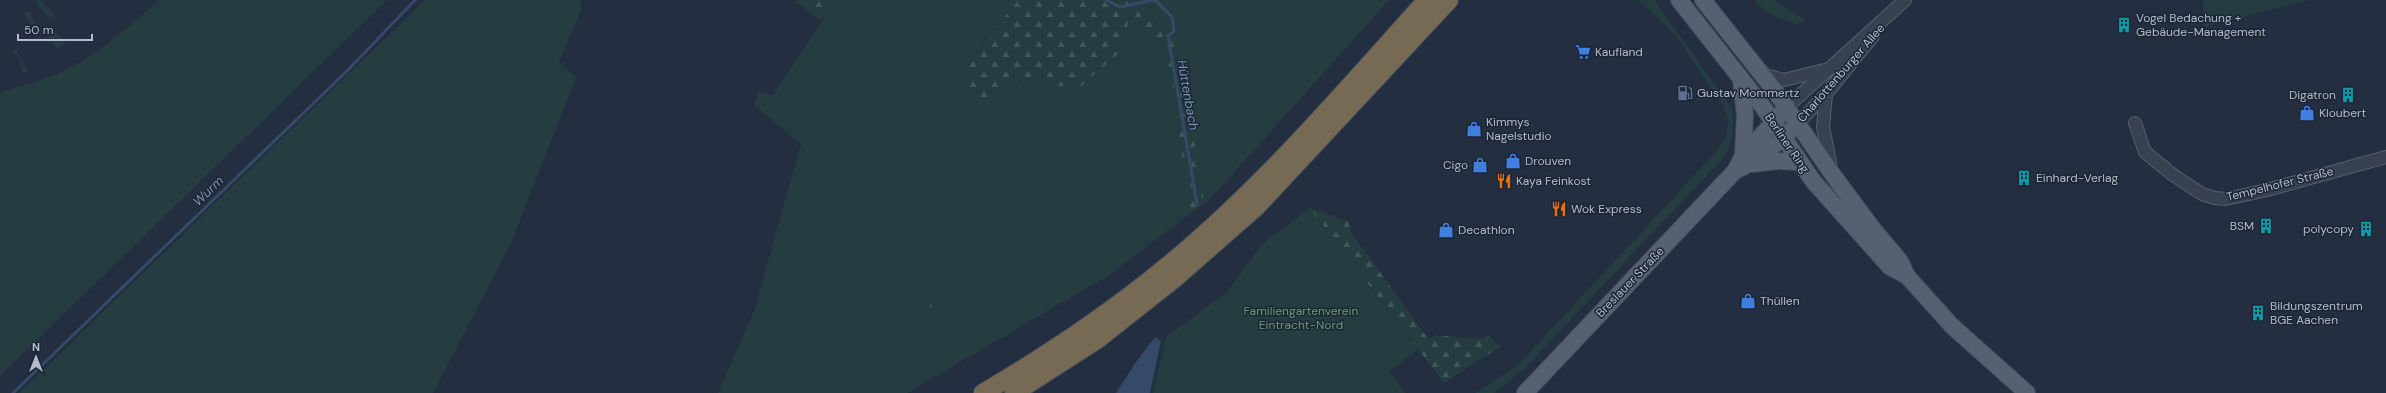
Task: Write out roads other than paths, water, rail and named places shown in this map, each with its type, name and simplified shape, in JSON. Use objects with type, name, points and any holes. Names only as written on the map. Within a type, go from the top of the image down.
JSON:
[{"type":"highway","points":[[983,393],[1090,325],[1166,268],[1246,195],[1328,110],[1427,0]]},
{"type":"highway","points":[[1014,393],[1098,339],[1174,279],[1256,207],[1449,0]]},
{"type":"main road","name":"Berliner Ring","points":[[1679,0],[1772,122],[1798,162],[1890,267],[1906,276],[1952,326],[2027,393]]},
{"type":"main road","name":"Berliner Ring","points":[[1703,0],[1787,107],[1833,175],[1873,229],[1900,261],[1906,276]]},
{"type":"main road","points":[[1741,80],[1746,115],[1746,160],[1798,162]]},
{"type":"main road","name":"Breslauer Straße","points":[[1525,393],[1746,160],[1772,122],[1787,107]]},
{"type":"main road","name":"Charlottenburger Allee","points":[[1782,138],[1798,123]]},
{"type":"main road","name":"Breslauer Straße","points":[[1746,160],[1782,138]]},
{"type":"street","name":"Charlottenburger Allee","points":[[1787,107],[1902,3]]},
{"type":"street","name":"Charlottenburger Allee","points":[[1798,123],[1826,94],[1902,3]]},
{"type":"street","points":[[1761,74],[1778,79],[1790,80],[1827,70]]},
{"type":"street","points":[[1826,94],[1823,127],[1833,175]]},
{"type":"street","name":"Tempelhofer Straße","points":[[2135,123],[2145,152],[2185,183],[2202,194],[2215,198],[2226,199],[2267,190],[2386,157]]},
{"type":"water","points":[[1155,337],[1161,341],[1150,393],[1116,393],[1136,362]]},
{"type":"waterway","name":"Wurm","points":[[13,393],[348,70],[415,0]]},
{"type":"waterway","name":"Hüttenbach","points":[[1106,0],[1120,7],[1153,0]]},
{"type":"waterway","name":"Hüttenbach","points":[[1155,0],[1172,17],[1174,31],[1168,36],[1197,204]]},
{"type":"place","name":"Vogel Bedachung + Gebäude-Management","points":[[2124,25]]},
{"type":"place","name":"Kaufland","points":[[1583,52]]},
{"type":"place","name":"Gustav Mommertz","points":[[1685,93]]},
{"type":"place","name":"Digatron","points":[[2348,95]]},
{"type":"place","name":"Kloubert","points":[[2307,113]]},
{"type":"place","name":"Kimmys Nagelstudio","points":[[1474,129]]},
{"type":"place","name":"Drouven","points":[[1513,161]]},
{"type":"place","name":"Cigo","points":[[1480,165]]},
{"type":"place","name":"Einhard-Verlag","points":[[2024,178]]},
{"type":"place","name":"Kaya Feinkost","points":[[1504,181]]},
{"type":"place","name":"Wok Express","points":[[1559,209]]},
{"type":"place","name":"BSM","points":[[2266,226]]},
{"type":"place","name":"polycopy","points":[[2366,229]]},
{"type":"place","name":"Decathlon","points":[[1446,230]]},
{"type":"place","name":"Thüllen","points":[[1748,301]]},
{"type":"place","name":"Bildungszentrum BGE Aachen","points":[[2258,313]]},
{"type":"park label","name":"Familiengartenverein Eintracht-Nord","points":[[1301,318]]}]
